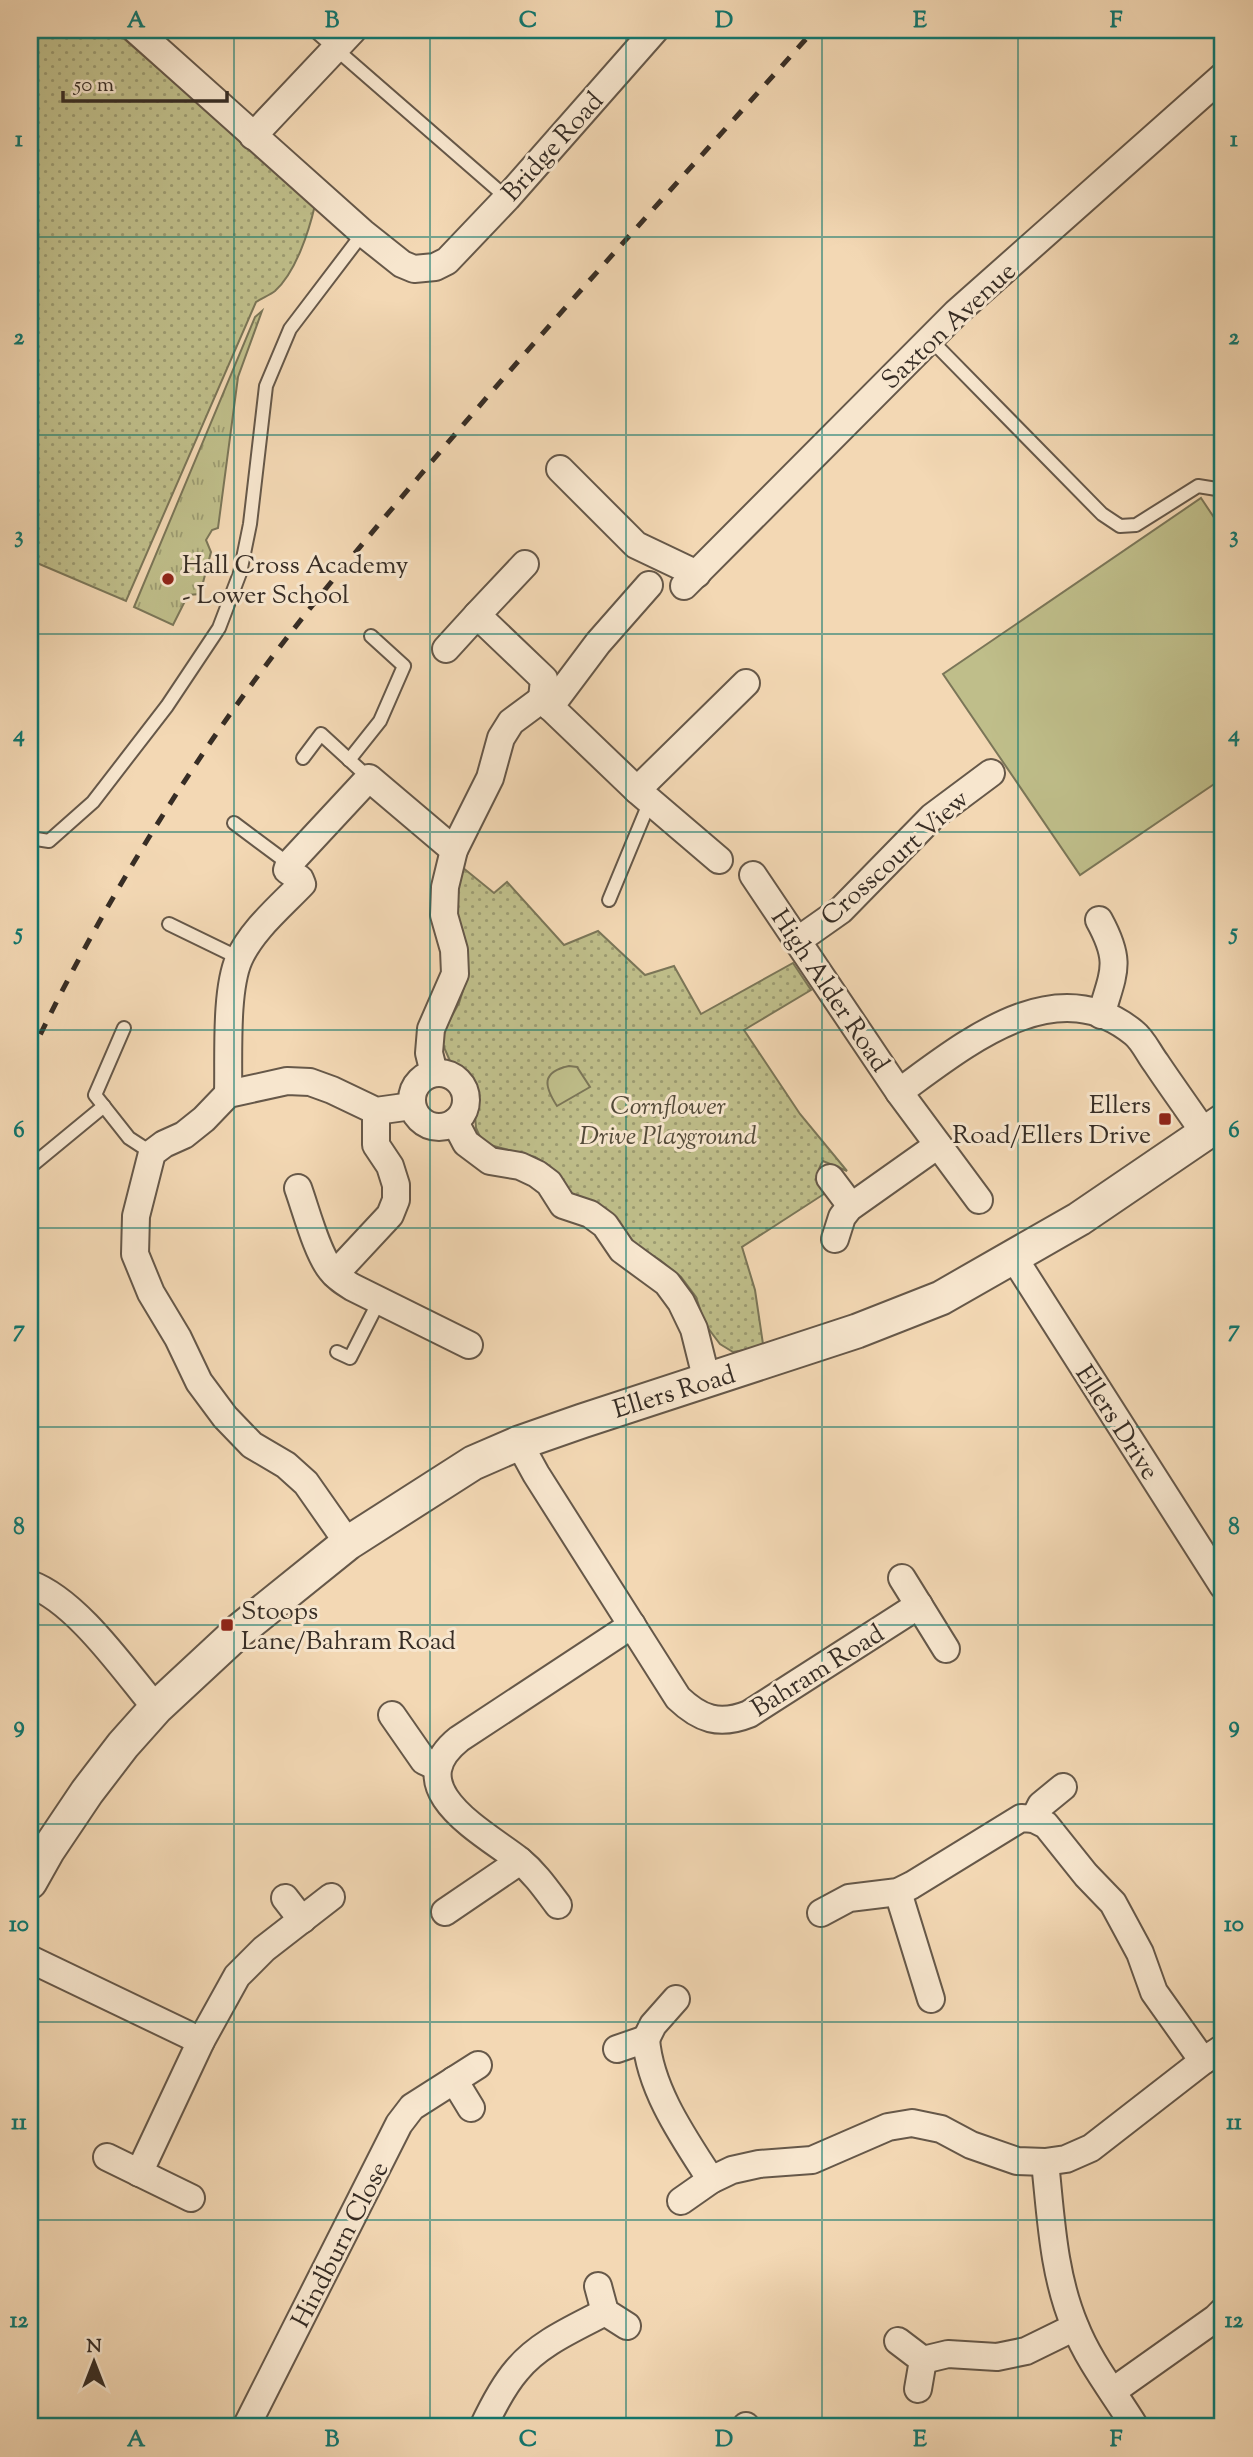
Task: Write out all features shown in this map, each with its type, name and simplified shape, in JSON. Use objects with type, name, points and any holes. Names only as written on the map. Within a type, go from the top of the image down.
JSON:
[{"type":"street","points":[[135,30],[363,233]]},
{"type":"street","points":[[253,136],[353,30]]},
{"type":"street","name":"Bridge Road","points":[[363,233],[402,264],[414,269],[435,268],[447,261],[507,198],[656,30]]},
{"type":"street","name":"Saxton Avenue","points":[[560,469],[636,545],[690,580],[956,313],[1223,76]]},
{"type":"street","points":[[446,649],[525,564]]},
{"type":"street","points":[[435,1073],[429,1054],[431,1029],[455,974],[454,950],[444,915],[445,887],[454,850],[490,778],[502,738],[511,722],[546,703],[649,585]]},
{"type":"street","points":[[477,615],[544,680],[546,703],[643,795],[719,860]]},
{"type":"street","points":[[643,795],[746,683]]},
{"type":"street","name":"Crosscourt View","points":[[797,941],[841,910],[932,817],[991,773]]},
{"type":"street","points":[[228,1094],[231,985],[239,958],[258,930],[302,884],[300,879],[287,870],[289,864],[369,778],[454,850]]},
{"type":"street","name":"High Alder Road","points":[[753,875],[899,1092],[998,1025],[1027,1013],[1059,1007],[1101,1015],[1135,1034],[1214,1127]]},
{"type":"street","points":[[1099,920],[1111,942],[1114,955],[1111,981],[1101,1015]]},
{"type":"street","points":[[435,1073],[452,1076],[464,1089],[465,1107],[455,1122],[447,1126],[429,1125],[422,1121],[412,1106],[412,1097],[419,1081],[435,1073]]},
{"type":"street","points":[[348,1543],[306,1483],[286,1465],[252,1445],[225,1417],[199,1382],[178,1338],[151,1293],[135,1254],[136,1216],[152,1153],[184,1135],[228,1094],[287,1081],[310,1082],[376,1111],[412,1106]]},
{"type":"street","points":[[899,1092],[979,1200]]},
{"type":"street","points":[[335,1274],[390,1215],[396,1200],[396,1185],[390,1166],[376,1145],[376,1111]]},
{"type":"street","points":[[455,1122],[466,1143],[490,1161],[520,1166],[537,1174],[549,1183],[563,1205],[590,1214],[605,1225],[622,1250],[667,1283],[681,1302],[694,1329],[707,1381]]},
{"type":"street","name":"Ellers Road","points":[[30,1882],[87,1792],[156,1708],[240,1630],[348,1543],[473,1463],[519,1443],[857,1331],[941,1298],[1079,1219],[1214,1127]]},
{"type":"street","points":[[835,1239],[842,1217],[852,1206],[938,1145]]},
{"type":"street","points":[[830,1178],[852,1206]]},
{"type":"street","points":[[298,1188],[323,1257],[335,1274],[352,1287],[469,1345]]},
{"type":"street","name":"Ellers Drive","points":[[1014,1258],[1223,1586]]},
{"type":"street","name":"Bahram Road","points":[[519,1443],[678,1698],[692,1711],[719,1720],[735,1719],[749,1714],[919,1605]]},
{"type":"street","points":[[901,1578],[946,1649]]},
{"type":"street","points":[[30,1584],[75,1614],[156,1708]]},
{"type":"street","points":[[558,1905],[520,1861],[460,1816],[445,1798],[436,1778],[437,1766],[445,1750],[459,1739],[632,1625]]},
{"type":"street","points":[[392,1715],[424,1761],[437,1766]]},
{"type":"street","points":[[1034,1819],[1041,1805],[1063,1787]]},
{"type":"street","points":[[681,2201],[711,2180],[732,2171],[760,2164],[812,2160],[888,2127],[912,2123],[941,2129],[971,2145],[1017,2161],[1045,2162],[1066,2159],[1091,2148],[1213,2055],[1154,1992],[1140,1953],[1113,1903],[1086,1875],[1046,1825],[1034,1819],[1021,1818],[898,1892],[849,1898],[821,1913]]},
{"type":"street","points":[[445,1912],[520,1861]]},
{"type":"street","points":[[898,1892],[931,1999]]},
{"type":"street","points":[[139,2173],[201,2040],[237,1976],[264,1949],[331,1897]]},
{"type":"street","points":[[285,1898],[302,1920]]},
{"type":"street","points":[[30,1959],[201,2040]]},
{"type":"street","points":[[676,1999],[653,2025],[646,2039],[648,2055],[656,2080],[684,2138],[711,2180]]},
{"type":"street","points":[[617,2049],[646,2039]]},
{"type":"street","name":"Hindburn Close","points":[[246,2427],[400,2124],[412,2107],[478,2065]]},
{"type":"street","points":[[454,2080],[471,2108]]},
{"type":"street","points":[[107,2157],[191,2198]]},
{"type":"street","points":[[1045,2162],[1057,2267],[1075,2327],[1135,2427]]},
{"type":"street","points":[[483,2427],[517,2369],[540,2349],[564,2334],[601,2299],[627,2326]]},
{"type":"street","points":[[1113,2391],[1223,2311]]},
{"type":"street","points":[[923,2360],[948,2354],[997,2357],[1026,2351],[1075,2327]]},
{"type":"street","points":[[898,2341],[923,2360]]},
{"type":"street","points":[[918,2389],[923,2360]]},
{"type":"lane","points":[[314,30],[507,198]]},
{"type":"lane","points":[[30,838],[49,841],[93,802],[167,706],[219,628],[240,573],[245,548],[266,386],[290,329],[363,233]]},
{"type":"lane","points":[[930,339],[1102,514],[1120,526],[1136,526],[1198,486],[1223,491]]},
{"type":"lane","points":[[349,761],[380,721],[404,666],[371,636]]},
{"type":"lane","points":[[303,758],[321,734],[369,778]]},
{"type":"lane","points":[[609,900],[643,795]]},
{"type":"lane","points":[[234,823],[289,864]]},
{"type":"lane","points":[[169,924],[239,958]]},
{"type":"lane","points":[[124,1028],[95,1095],[129,1138],[152,1153]]},
{"type":"lane","points":[[30,1167],[104,1106]]},
{"type":"lane","points":[[337,1352],[350,1358],[379,1301]]},
{"type":"green space","points":[[30,30],[114,30],[315,205],[305,239],[283,283],[256,302],[126,601],[30,560]]},
{"type":"green space","points":[[262,311],[238,377],[218,528],[212,530],[206,540],[211,552],[200,594],[188,595],[173,625],[134,607],[255,317]]},
{"type":"green space","points":[[1201,498],[1223,531],[1223,778],[1080,875],[943,674]]},
{"type":"green space","name":"Cornflower Drive Playground","points":[[462,867],[494,893],[507,882],[564,945],[598,931],[645,975],[674,966],[701,1014],[793,963],[811,990],[744,1030],[800,1114],[847,1171],[823,1161],[818,1173],[824,1194],[742,1247],[755,1290],[763,1344],[733,1352],[720,1344],[705,1324],[696,1297],[681,1277],[637,1246],[620,1226],[564,1188],[548,1165],[535,1157],[490,1145],[481,1139],[476,1128],[473,1089],[464,1072],[450,1061],[443,1045],[442,1034],[459,1003],[465,984],[455,904]]},
{"type":"green space","points":[[569,1066],[577,1067],[590,1087],[557,1106],[549,1092],[549,1076]]},
{"type":"railway","points":[[30,1056],[71,974],[138,855],[212,740],[286,639],[364,542],[515,365],[814,30]]},
{"type":"place","name":"Hall Cross Academy - Lower School","points":[[168,579]]},
{"type":"place","name":"Ellers Road/Ellers Drive","points":[[1165,1119]]},
{"type":"place","name":"Stoops Lane/Bahram Road","points":[[227,1625]]}]
